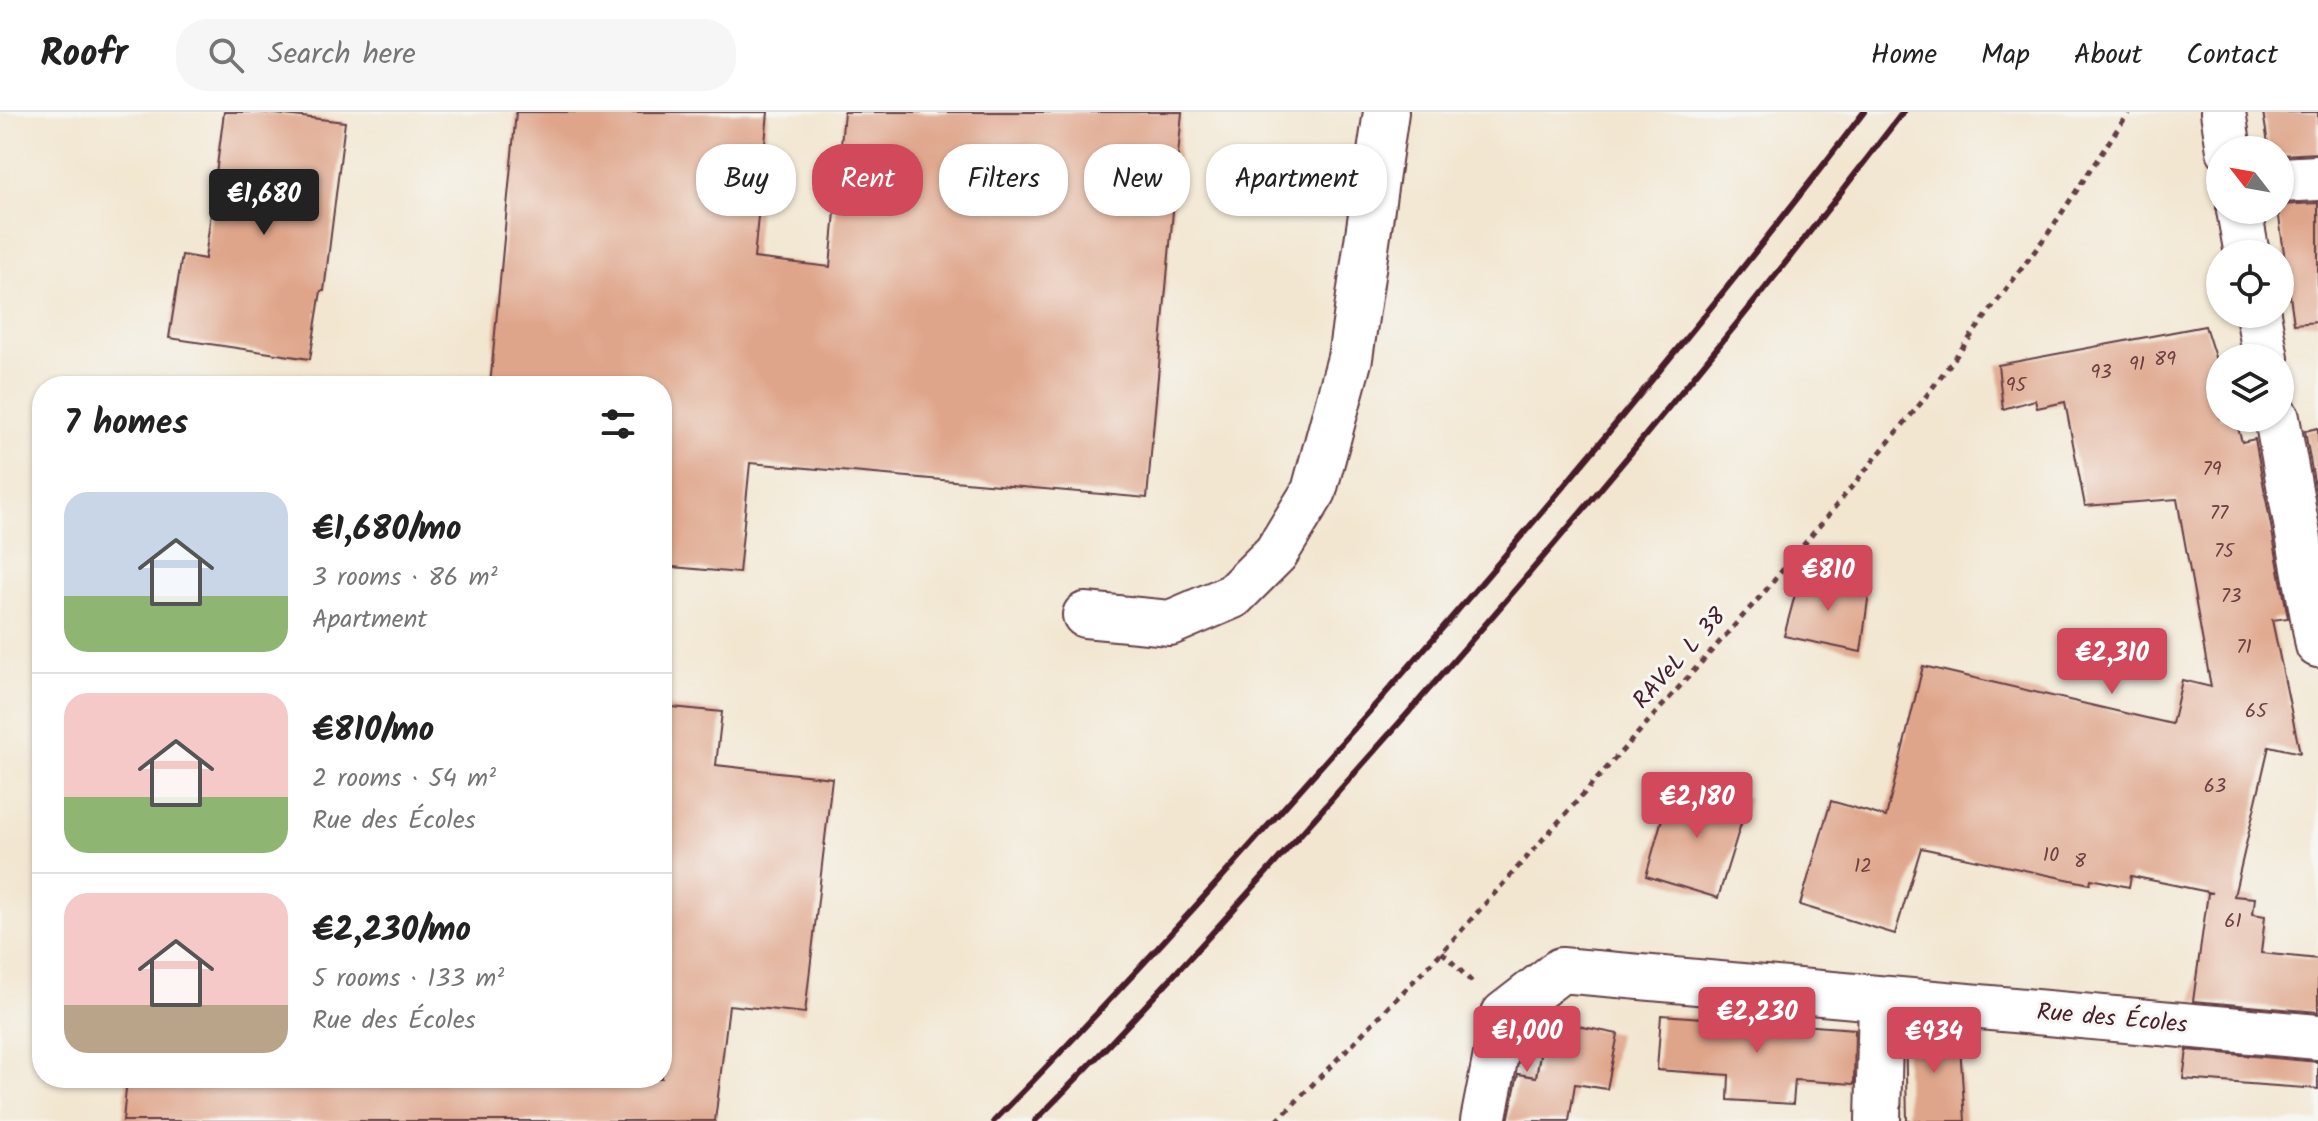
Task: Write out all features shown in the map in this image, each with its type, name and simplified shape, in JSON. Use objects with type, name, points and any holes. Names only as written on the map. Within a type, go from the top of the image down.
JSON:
[{"type":"street","points":[[1085,615],[1170,623],[1233,596],[1276,553],[1314,491],[1350,358],[1386,112]]},
{"type":"street","points":[[2223,112],[2227,136]]},
{"type":"street","points":[[2294,179],[2318,178]]},
{"type":"street","points":[[2280,432],[2318,645]]},
{"type":"street","name":"Rue des Écoles","points":[[1483,1121],[1504,1014],[1561,970],[2318,1037]]},
{"type":"street","points":[[1878,1121],[1881,999]]},
{"type":"path","name":"RAVeL L 38","points":[[1277,1121],[1442,952],[1767,589],[1921,403],[2049,232],[2129,112]]},
{"type":"building","points":[[224,112],[259,112],[345,122],[324,291],[321,291],[310,359],[169,338],[182,255],[205,259]]},
{"type":"building","points":[[516,112],[768,112],[765,144],[696,144],[696,216],[758,216],[754,258],[830,267],[835,216],[923,216],[923,144],[841,144],[844,112],[1182,112],[1179,144],[1084,144],[1084,216],[1173,216],[1147,498],[750,463],[739,573],[672,567],[672,376],[491,376]]},
{"type":"building","points":[[2263,112],[2318,112],[2318,153],[2294,154],[2294,136],[2267,136]]},
{"type":"building","points":[[2318,203],[2318,322],[2294,324],[2294,240],[2282,240],[2280,224],[2294,224],[2294,204]]},
{"type":"building","points":[[2205,326],[2211,344],[2206,344],[2206,432],[2239,432],[2242,442],[2255,439],[2288,618],[2272,620],[2300,753],[2269,746],[2234,896],[2255,898],[2253,914],[2265,916],[2261,953],[2318,959],[2318,1012],[2193,1001],[2208,893],[2213,893],[2131,876],[2129,887],[2091,879],[2090,884],[1921,848],[1895,934],[1800,905],[1831,801],[1886,817],[1923,666],[2172,724],[2182,680],[2211,687],[2177,499],[2085,506],[2065,402],[2037,408],[2035,400],[2003,409],[1998,365]]},
{"type":"building","points":[[2318,428],[2318,504],[2305,431]]},
{"type":"building","points":[[1801,572],[1869,592],[1861,652],[1784,636]]},
{"type":"building","points":[[672,707],[722,712],[716,765],[832,778],[805,1013],[729,1005],[715,1121],[123,1121],[126,1088],[672,1088]]},
{"type":"building","points":[[1710,786],[1749,798],[1718,898],[1646,876],[1670,790],[1705,800]]},
{"type":"building","points":[[1661,1015],[1855,1029],[1854,1084],[1795,1080],[1793,1104],[1728,1100],[1729,1075],[1657,1070]]},
{"type":"building","points":[[1558,1022],[1618,1034],[1607,1089],[1575,1084],[1569,1121],[1508,1121],[1518,1074],[1536,1077],[1541,1049],[1551,1051]]},
{"type":"building","points":[[1905,1026],[1959,1030],[1965,1121],[1907,1121]]},
{"type":"building","points":[[2187,1050],[2318,1062],[2318,1089],[2183,1079]]},
{"type":"railway","points":[[994,1121],[1206,895],[1468,599],[1670,358],[1864,112]]},
{"type":"railway","points":[[1035,1121],[1201,946],[1501,606],[1705,362],[1903,112]]}]
